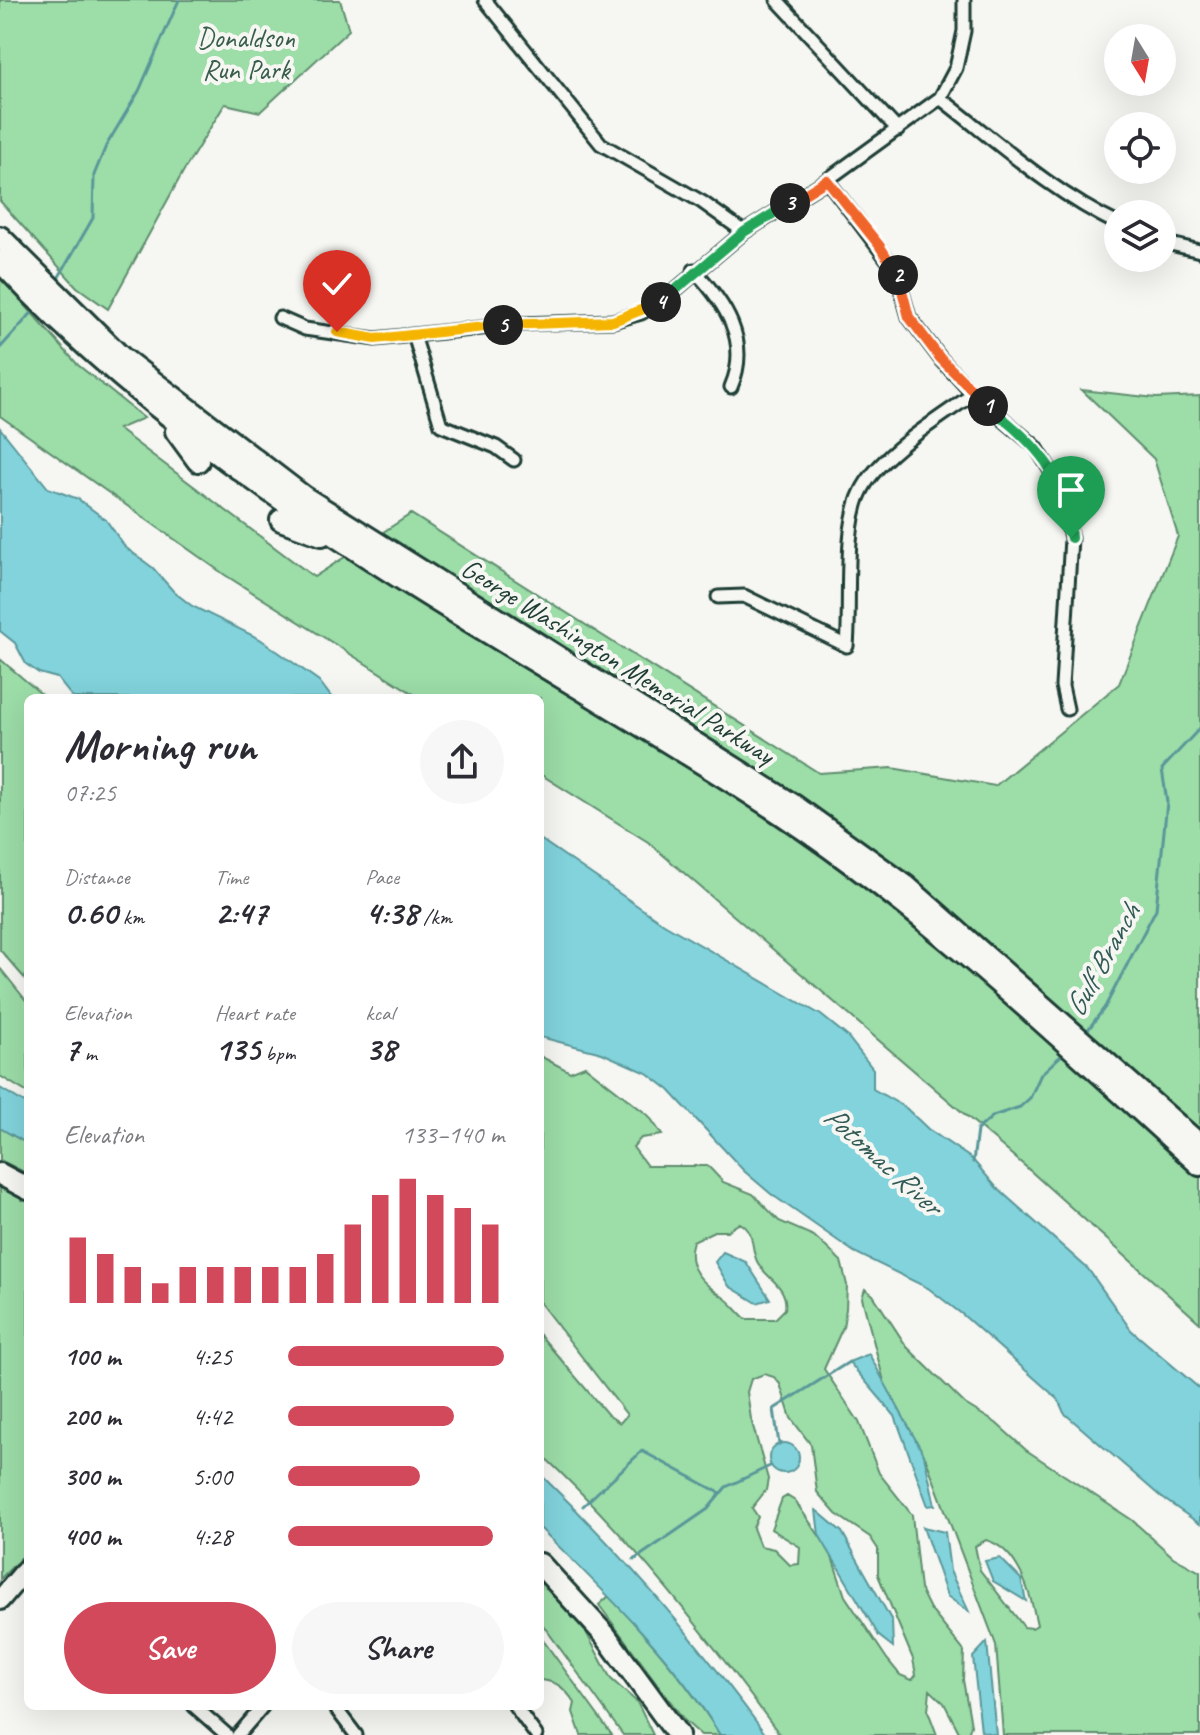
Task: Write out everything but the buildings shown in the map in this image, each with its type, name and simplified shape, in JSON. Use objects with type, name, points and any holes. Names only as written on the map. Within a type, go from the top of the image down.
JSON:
[{"type":"highway","name":"George Washington Memorial Parkway","points":[[0,237],[166,414],[212,451],[344,540],[761,800],[997,974]]},
{"type":"highway","name":"George Washington Memorial Parkway","points":[[0,261],[115,362],[304,497],[795,806],[906,886],[997,974],[1154,1114],[1200,1165]]},
{"type":"highway","points":[[166,414],[198,461]]},
{"type":"highway","points":[[281,520],[310,533],[344,540]]},
{"type":"highway","name":"George Washington Memorial Parkway","points":[[1154,1114],[1200,1145]]},
{"type":"highway","points":[[0,1174],[24,1187]]},
{"type":"highway","points":[[544,1568],[599,1628],[678,1735]]},
{"type":"main road","points":[[0,1600],[24,1572]]},
{"type":"street","points":[[485,0],[601,144],[702,202],[744,232]]},
{"type":"street","points":[[777,0],[898,130]]},
{"type":"street","points":[[280,318],[305,329],[375,339],[520,324],[613,321],[661,302],[694,270],[744,232],[827,180],[940,98],[956,68],[964,31],[964,0]]},
{"type":"street","points":[[940,98],[1046,179],[1104,218]]},
{"type":"street","points":[[827,180],[896,271],[909,317],[973,394],[1036,447],[1059,484],[1069,515],[1071,538],[1062,686],[1067,709]]},
{"type":"street","points":[[1176,245],[1200,251]]},
{"type":"street","points":[[694,270],[719,297],[734,326],[738,364],[731,387]]},
{"type":"street","points":[[414,335],[441,425],[496,447],[514,460]]},
{"type":"street","points":[[718,597],[744,596],[847,646],[851,532],[861,491],[882,464],[917,434],[973,394]]},
{"type":"street","points":[[199,1710],[227,1735]]},
{"type":"street","points":[[238,1735],[260,1710]]},
{"type":"street","points":[[337,1710],[356,1735]]},
{"type":"street","points":[[518,1710],[536,1735]]},
{"type":"green space","name":"Donaldson Run Park","points":[[0,0],[340,0],[349,30],[260,112],[225,104],[183,172],[108,309],[77,287],[0,201]]},
{"type":"green space","points":[[0,277],[78,365],[144,418],[118,429],[314,577],[411,514],[819,773],[892,768],[995,786],[1119,684],[1178,536],[1154,459],[1082,390],[1156,398],[1200,396],[1200,1323],[1026,1167],[648,842],[544,777],[544,694],[414,694],[225,575],[0,416]]},
{"type":"green space","points":[[0,659],[41,694],[24,694],[24,977],[0,950]]},
{"type":"green space","points":[[0,968],[24,998],[24,1091],[0,1076]]},
{"type":"green space","points":[[544,1058],[570,1072],[585,1066],[649,1116],[662,1135],[641,1138],[633,1147],[647,1166],[708,1166],[723,1182],[753,1194],[779,1221],[814,1236],[841,1261],[847,1285],[846,1309],[843,1327],[824,1369],[859,1422],[879,1473],[912,1515],[920,1589],[930,1609],[964,1651],[963,1680],[971,1725],[967,1735],[960,1734],[944,1703],[930,1690],[928,1711],[937,1735],[780,1735],[696,1624],[637,1553],[544,1457],[544,1340],[608,1415],[620,1423],[627,1415],[544,1308]],"holes":[[[740,1223],[750,1234],[758,1263],[783,1293],[785,1309],[775,1319],[746,1319],[703,1281],[691,1259],[693,1241],[714,1231],[727,1231]],[[764,1374],[774,1377],[780,1384],[791,1418],[811,1445],[817,1492],[836,1514],[870,1537],[878,1549],[878,1575],[913,1659],[916,1675],[912,1680],[900,1675],[887,1659],[845,1596],[830,1551],[795,1501],[787,1496],[782,1499],[771,1529],[800,1547],[799,1564],[790,1565],[774,1549],[760,1546],[753,1528],[758,1517],[752,1508],[766,1490],[768,1479],[751,1419],[747,1392],[751,1379]]]},
{"type":"green space","points":[[0,1128],[24,1142],[24,1172],[0,1160]]},
{"type":"green space","points":[[0,1186],[24,1197],[24,1555],[0,1579]]},
{"type":"green space","points":[[865,1289],[873,1295],[907,1347],[965,1404],[996,1423],[1026,1450],[1132,1520],[1173,1557],[1200,1572],[1200,1612],[1196,1613],[1200,1624],[1200,1735],[1003,1735],[996,1645],[925,1457],[885,1385],[862,1298]],"holes":[[[986,1540],[1007,1553],[1022,1575],[1037,1625],[1032,1628],[1024,1627],[980,1570],[975,1546]]]},
{"type":"green space","points":[[544,1585],[586,1632],[611,1679],[637,1702],[653,1735],[623,1735],[544,1626]]},
{"type":"green space","points":[[609,1596],[668,1662],[720,1735],[701,1735],[685,1721],[599,1605]]},
{"type":"green space","points":[[544,1642],[612,1735],[581,1735],[573,1712],[575,1703],[564,1690],[546,1681]]},
{"type":"water","points":[[0,428],[48,488],[78,499],[106,520],[125,547],[153,568],[174,592],[192,606],[260,639],[319,681],[329,694],[70,694],[57,678],[39,673],[26,664],[15,643],[0,631]]},
{"type":"water","name":"Potomac River","points":[[544,842],[664,924],[821,1015],[847,1036],[873,1069],[873,1089],[906,1108],[928,1129],[972,1159],[997,1188],[1088,1269],[1131,1330],[1200,1389],[1200,1524],[1161,1497],[1064,1413],[1058,1399],[963,1315],[928,1288],[854,1252],[771,1194],[744,1171],[669,1090],[647,1073],[602,1053],[544,1038]]},
{"type":"water","points":[[0,1088],[24,1103],[24,1142],[0,1128]]},
{"type":"water","points":[[723,1252],[746,1262],[770,1299],[757,1303],[729,1286],[715,1262]]},
{"type":"water","points":[[869,1354],[924,1455],[935,1505],[928,1506],[895,1416],[849,1362]]},
{"type":"water","points":[[784,1443],[795,1447],[799,1458],[795,1469],[784,1473],[773,1469],[769,1458],[773,1447]]},
{"type":"water","points":[[544,1478],[659,1600],[766,1735],[720,1735],[681,1678],[613,1601],[544,1532]]},
{"type":"water","points":[[816,1510],[842,1532],[892,1621],[893,1647],[879,1636],[819,1535]]},
{"type":"water","points":[[923,1527],[945,1532],[950,1571],[969,1612],[947,1596]]},
{"type":"water","points":[[1000,1558],[1021,1579],[1026,1601],[993,1581],[985,1561]]},
{"type":"water","points":[[987,1642],[996,1735],[981,1731],[973,1657]]},
{"type":"waterway","points":[[56,282],[93,218],[94,175],[106,146],[139,91],[179,0]]},
{"type":"waterway","points":[[0,348],[37,307]]},
{"type":"waterway","name":"Gulf Branch","points":[[1084,1035],[1105,1007],[1156,909],[1167,802],[1162,769],[1200,728]]},
{"type":"waterway","name":"Gulf Branch","points":[[973,1162],[977,1130],[993,1116],[1020,1107],[1030,1098],[1041,1074],[1064,1053]]},
{"type":"waterway","points":[[779,1444],[774,1409],[849,1362]]},
{"type":"waterway","points":[[583,1506],[642,1451],[720,1493]]},
{"type":"waterway","points":[[634,1560],[708,1509],[726,1487],[770,1466]]},
{"type":"route","points":[[337,332],[375,339],[520,324],[583,324],[613,321],[641,313],[661,302],[694,270],[744,232],[827,180],[896,271],[909,317],[940,358],[973,394],[1036,447],[1050,464],[1069,515],[1071,538]]}]
